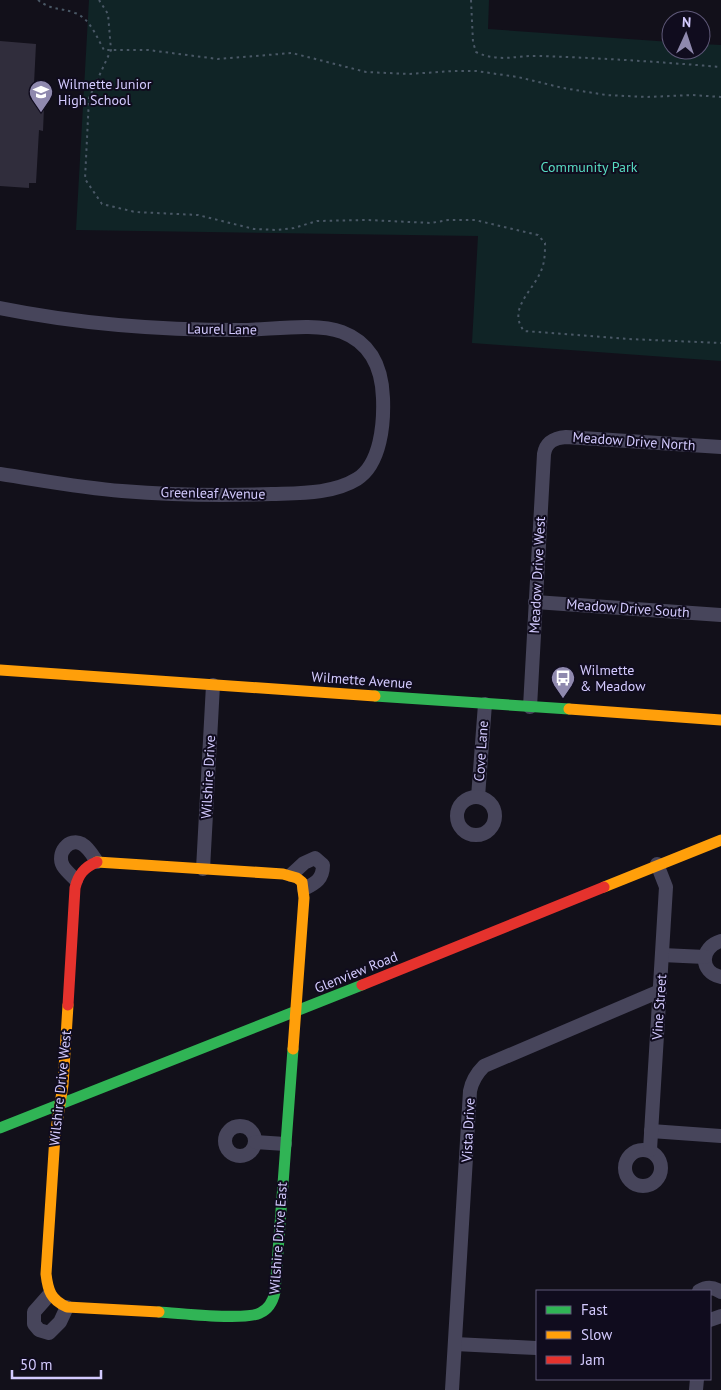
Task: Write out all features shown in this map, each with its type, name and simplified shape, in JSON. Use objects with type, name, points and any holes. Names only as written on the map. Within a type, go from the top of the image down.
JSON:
[{"type":"street","name":"Laurel Lane","points":[[0,308],[84,321],[135,326],[240,330],[311,328],[341,332],[361,344],[371,353],[377,364],[383,386],[382,418]]},
{"type":"street","name":"Greenleaf Avenue","points":[[0,474],[121,491],[211,495],[298,493],[324,490],[343,486],[359,478],[367,470],[378,445],[382,418]]},
{"type":"street","name":"Meadow Drive North","points":[[548,444],[553,439],[566,437],[721,448]]},
{"type":"street","name":"Meadow Drive West","points":[[530,707],[544,454],[548,444]]},
{"type":"street","name":"Meadow Drive South","points":[[536,602],[721,615]]},
{"type":"street","name":"Wilmette Avenue","points":[[0,670],[721,720]]},
{"type":"street","name":"Wilshire Drive","points":[[202,869],[212,685]]},
{"type":"street","name":"Cove Lane","points":[[478,798],[484,704]]},
{"type":"street","name":"Glenview Road","points":[[0,1128],[296,1012],[657,864],[721,840]]},
{"type":"street","points":[[96,862],[82,843],[73,842],[65,846],[61,855],[62,865],[76,880],[83,870],[96,862],[291,875],[302,882],[304,889],[317,882],[323,873],[323,865],[315,858],[304,863],[291,875]]},
{"type":"street","name":"Vine Street","points":[[650,1150],[666,887],[657,864]]},
{"type":"street","name":"Wilshire Drive West","points":[[49,1295],[46,1274],[55,1136],[61,1104],[76,880]]},
{"type":"street","name":"Wilshire Drive East","points":[[67,1307],[247,1317],[262,1314],[272,1305],[275,1292],[304,889]]},
{"type":"street","points":[[721,941],[710,946],[705,956],[708,968],[712,973],[721,976]]},
{"type":"street","points":[[662,955],[705,956]]},
{"type":"street","name":"Vista Drive","points":[[452,1390],[472,1083],[484,1066],[660,991]]},
{"type":"street","points":[[651,1131],[721,1136]]},
{"type":"street","points":[[255,1142],[285,1144]]},
{"type":"street","points":[[702,1290],[712,1287],[721,1292]]},
{"type":"street","points":[[49,1295],[54,1301],[67,1307],[60,1322],[49,1333],[38,1330],[34,1324],[34,1312],[49,1295]]},
{"type":"street","points":[[455,1344],[536,1348]]},
{"type":"path","points":[[38,0],[52,8],[77,13],[92,27],[104,50],[148,50],[218,59],[292,53],[366,72],[410,74],[476,71],[502,74],[563,88],[606,95],[647,97],[693,95],[721,97]]},
{"type":"path","points":[[98,0],[108,14],[111,50],[89,98],[85,180],[102,204],[135,212],[198,215],[254,229],[278,230],[294,228],[317,221],[368,220],[431,223],[475,220],[538,235],[545,243],[545,255],[541,271],[517,314],[524,331],[629,340],[721,343]]},
{"type":"path","points":[[471,0],[473,42],[476,52],[482,55],[502,59],[536,56],[629,60],[721,67]]},
{"type":"green space","name":"Community Park","points":[[89,0],[489,0],[488,29],[661,41],[661,60],[711,60],[711,44],[721,45],[721,361],[472,343],[478,236],[76,230]]},
{"type":"building","points":[[0,41],[36,44],[34,84],[45,84],[43,131],[39,130],[36,183],[29,183],[29,188],[0,186]]},
{"type":"traffic: fast","points":[[375,696],[569,709]]},
{"type":"traffic: fast","points":[[0,1128],[362,985]]},
{"type":"traffic: fast","points":[[159,1312],[196,1315],[252,1315],[260,1313],[272,1302],[275,1292],[293,1049]]},
{"type":"traffic: slow","points":[[0,670],[375,696]]},
{"type":"traffic: slow","points":[[569,709],[721,720]]},
{"type":"traffic: slow","points":[[604,887],[721,840]]},
{"type":"traffic: slow","points":[[97,862],[283,874],[297,878],[302,882],[304,898],[293,1049]]},
{"type":"traffic: slow","points":[[68,1005],[63,1085],[55,1136],[46,1274],[48,1285],[54,1298],[67,1307],[159,1312]]},
{"type":"traffic: jam","points":[[68,1005],[75,888],[82,872],[88,866],[97,862]]},
{"type":"traffic: jam","points":[[362,985],[604,887]]},
{"type":"place","name":"Wilmette Junior High School","points":[[41,113]]},
{"type":"place","name":"Wilmette & Meadow","points":[[563,699]]}]
